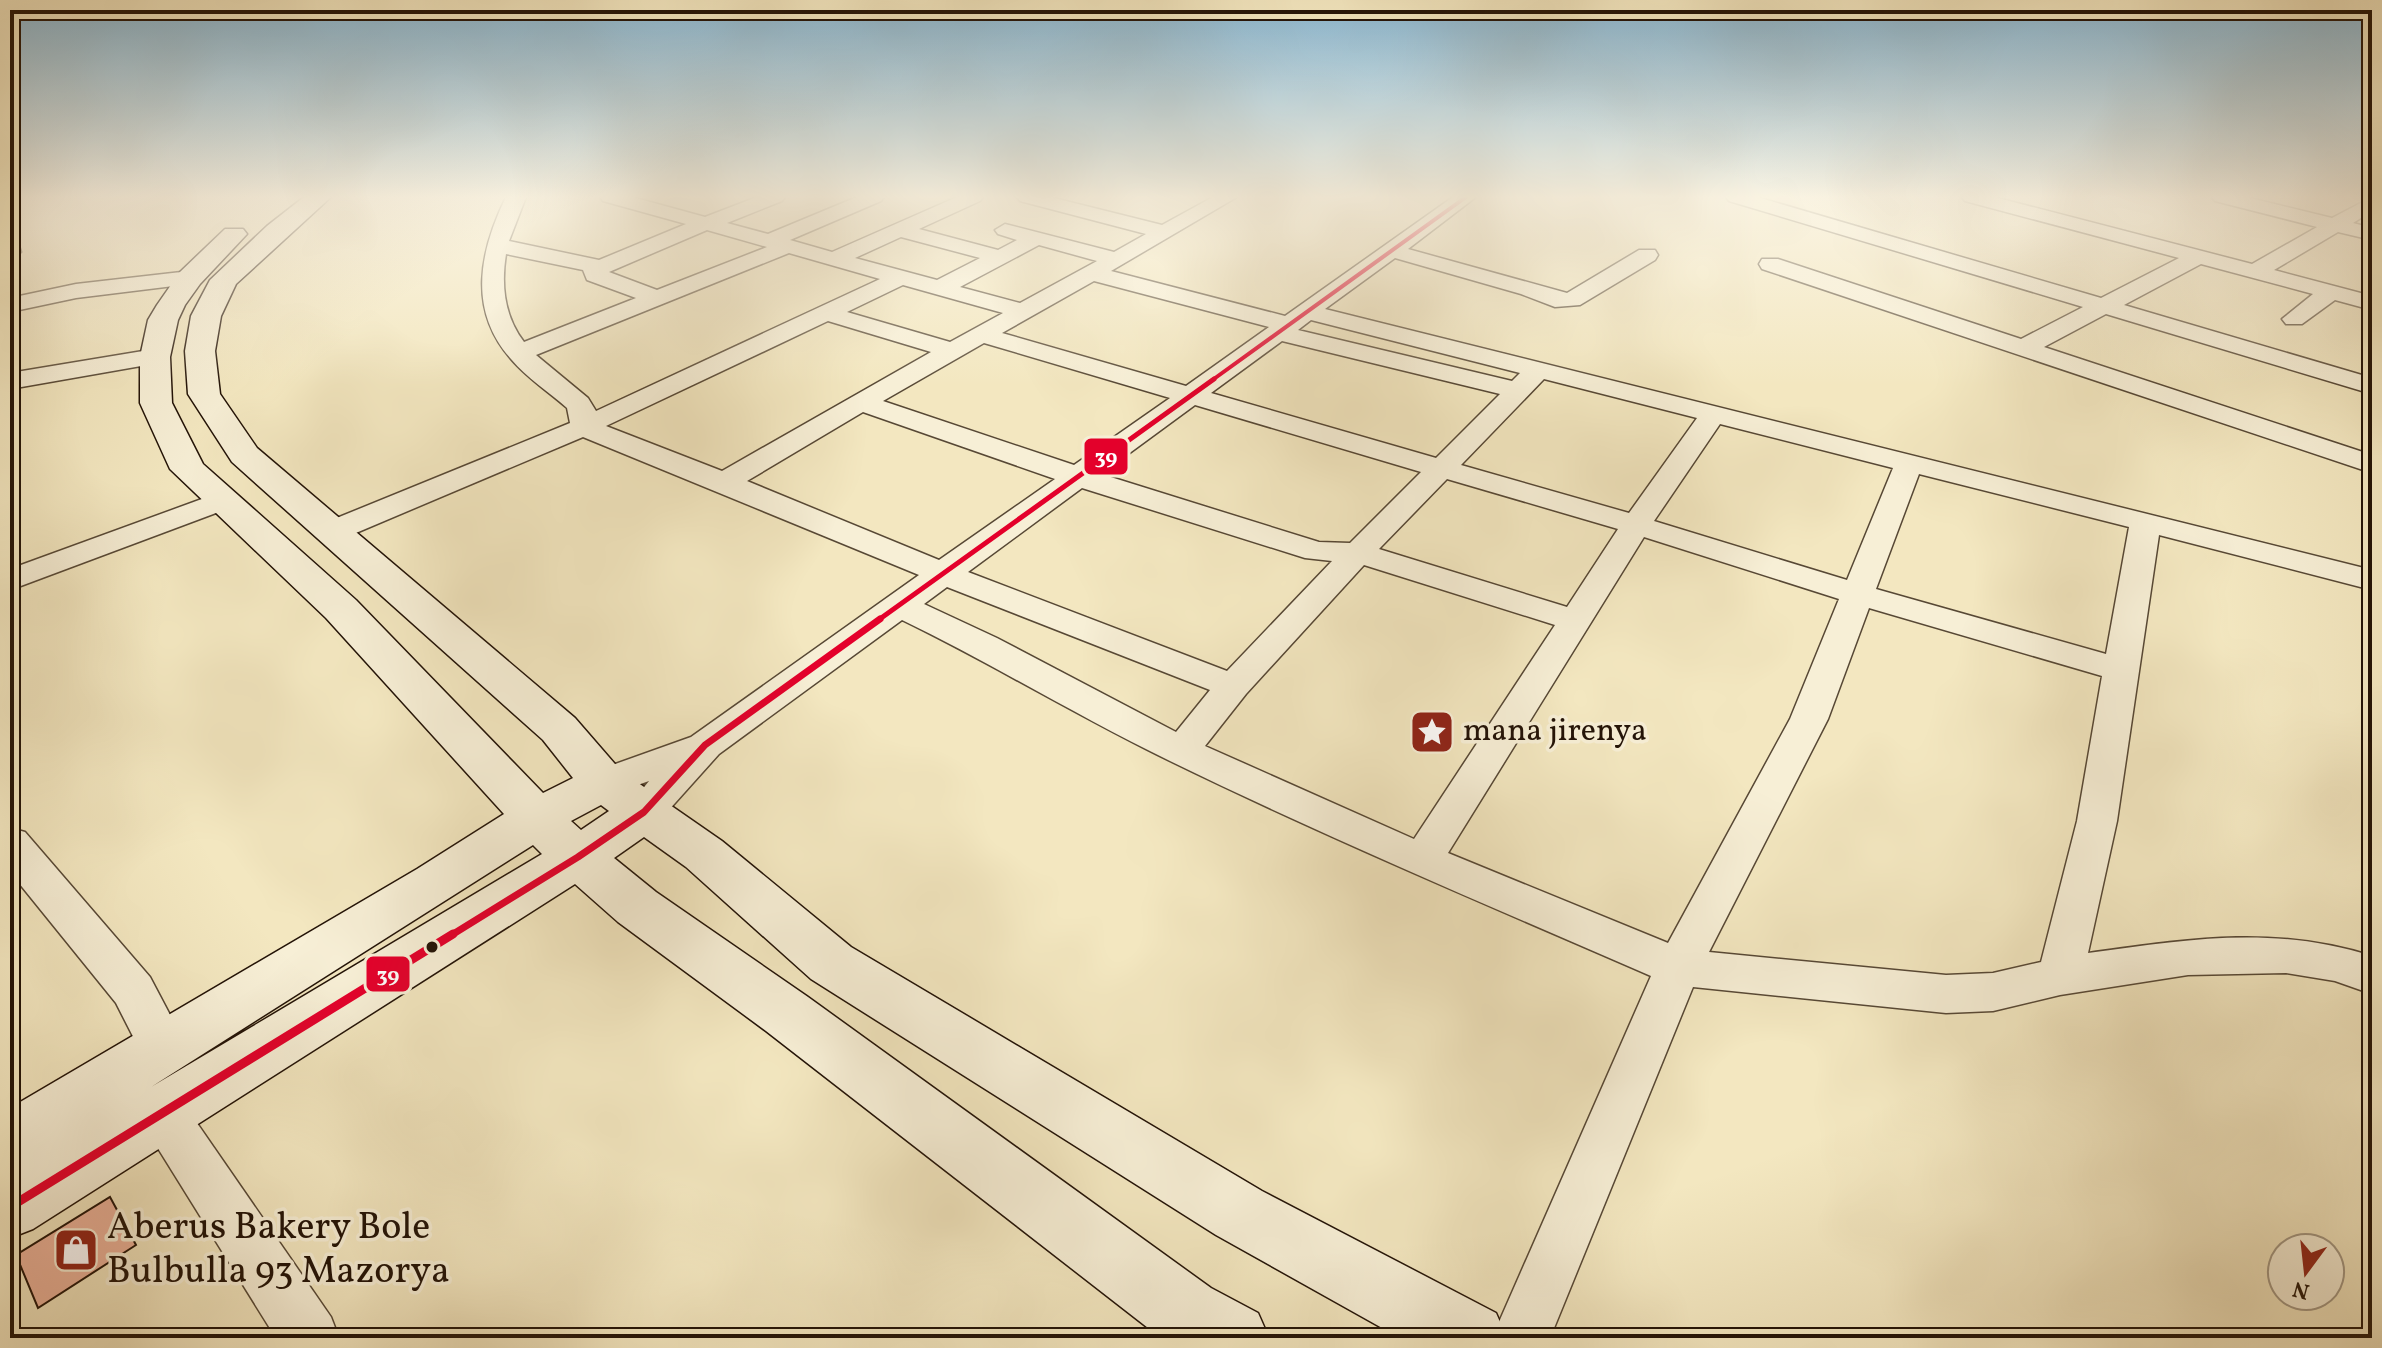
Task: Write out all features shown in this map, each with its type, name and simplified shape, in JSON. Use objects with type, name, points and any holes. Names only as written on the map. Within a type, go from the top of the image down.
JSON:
[{"type":"main road","points":[[208,260],[190,278],[163,320],[155,357],[156,403],[188,469],[341,609],[557,838],[637,907],[787,1014],[1186,1313],[1233,1338]]},
{"type":"main road","points":[[245,260],[224,280],[206,316],[200,351],[204,394],[244,455],[559,729],[624,798],[704,854],[831,963],[1239,1213],[1471,1338]]},
{"type":"main road","points":[[167,423],[216,411]]},
{"type":"main road","points":[[10,1141],[164,1049],[557,838],[624,798]]},
{"type":"main road","points":[[10,1207],[161,1113],[557,838]]},
{"type":"street","points":[[493,260],[493,306],[503,331],[519,353],[579,404],[584,414],[583,427]]},
{"type":"street","points":[[566,260],[599,267]]},
{"type":"street","points":[[617,260],[599,267],[594,271],[595,275],[657,298]]},
{"type":"street","points":[[519,353],[743,260]]},
{"type":"street","points":[[837,260],[1023,311]]},
{"type":"street","points":[[938,289],[994,260]]},
{"type":"street","points":[[724,482],[1115,260]]},
{"type":"street","points":[[624,798],[705,745],[901,606],[1376,260]]},
{"type":"street","points":[[1425,260],[1529,289],[1555,300],[1572,300],[1639,260]]},
{"type":"street","points":[[1948,260],[2372,386]]},
{"type":"street","points":[[2025,347],[2193,260]]},
{"type":"street","points":[[2210,260],[2372,303]]},
{"type":"street","points":[[2256,271],[2276,260]]},
{"type":"street","points":[[1770,264],[2372,464]]},
{"type":"street","points":[[1092,273],[1528,380],[1713,414],[2372,580]]},
{"type":"street","points":[[10,305],[76,291],[190,278]]},
{"type":"street","points":[[333,531],[583,427],[898,279]]},
{"type":"street","points":[[2294,319],[2332,292]]},
{"type":"street","points":[[823,312],[953,351]]},
{"type":"street","points":[[1292,323],[1528,380]]},
{"type":"street","points":[[983,335],[1441,467],[1860,595],[2120,670]]},
{"type":"street","points":[[10,381],[155,357]]},
{"type":"street","points":[[1181,751],[1233,686],[1528,380]]},
{"type":"street","points":[[861,402],[1079,477],[1316,551],[1358,553],[1575,620]]},
{"type":"street","points":[[1422,860],[1636,525],[1713,414]]},
{"type":"street","points":[[583,427],[944,574],[1233,686]]},
{"type":"street","points":[[1521,1338],[1678,967],[1809,719],[1909,463]]},
{"type":"street","points":[[10,580],[221,501]]},
{"type":"street","points":[[2060,976],[2097,821],[2145,522]]},
{"type":"street","points":[[901,606],[985,646],[1181,751],[1422,860],[1678,967],[1946,994],[1993,992],[2060,976],[2188,957],[2286,955],[2335,963],[2372,975]]},
{"type":"street","points":[[10,843],[133,990],[164,1049]]},
{"type":"street","points":[[161,1113],[310,1338]]},
{"type":"building","name":"Aberus Bakery Bole Bulbulla 93 Mazorya","points":[[110,1197],[136,1245],[38,1308],[16,1255]]},
{"type":"transit line","name":"39","points":[[10,1207],[578,857],[644,812],[705,745],[1379,260]]},
{"type":"place","name":"mana jirenya","points":[[1432,732]]},
{"type":"place","name":"Aberus Bakery Bole Bulbulla 93 Mazorya","points":[[76,1250]]}]
